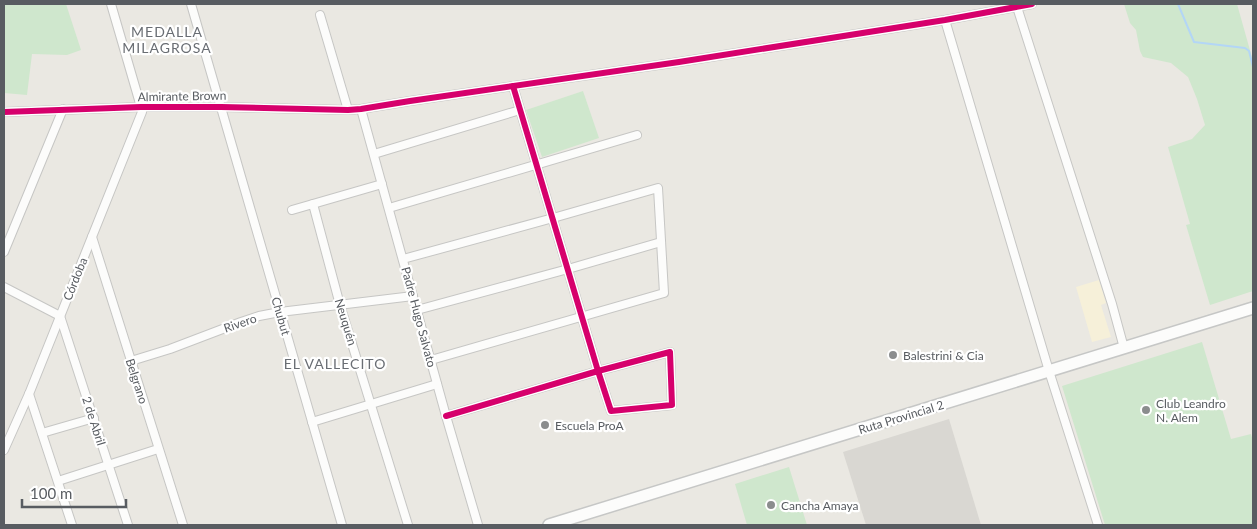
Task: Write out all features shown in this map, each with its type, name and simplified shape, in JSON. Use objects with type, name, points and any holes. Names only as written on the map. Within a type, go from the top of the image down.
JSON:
[{"type":"main road","name":"Ruta Provincial 2","points":[[549,525],[1253,308]]},
{"type":"street","points":[[111,4],[142,107]]},
{"type":"street","name":"Chubut","points":[[190,4],[342,525]]},
{"type":"street","name":"Almirante Brown","points":[[4,112],[142,107],[361,109],[679,62],[945,20],[1032,4]]},
{"type":"street","points":[[1017,7],[1109,295],[1124,348]]},
{"type":"street","points":[[320,15],[348,110]]},
{"type":"street","points":[[945,20],[1049,371],[1098,525]]},
{"type":"street","points":[[446,416],[598,371],[670,352],[672,405],[610,411],[598,371],[537,164],[513,86]]},
{"type":"street","name":"Córdoba","points":[[4,450],[7,435],[29,394],[142,112],[142,107]]},
{"type":"street","points":[[4,252],[63,109]]},
{"type":"street","name":"Padre Hugo Salvato","points":[[361,109],[478,525]]},
{"type":"street","points":[[374,154],[520,110]]},
{"type":"street","points":[[389,208],[637,135]]},
{"type":"street","points":[[292,210],[382,184]]},
{"type":"street","points":[[403,259],[658,188],[664,293],[431,360]]},
{"type":"street","name":"Neuquén","points":[[313,204],[340,305],[408,525]]},
{"type":"street","name":"Belgrano","points":[[92,237],[183,525]]},
{"type":"street","points":[[417,310],[661,242]]},
{"type":"street","points":[[4,287],[60,316]]},
{"type":"street","name":"Rivero","points":[[131,361],[170,349],[259,316],[413,296]]},
{"type":"street","name":"2 de Abril","points":[[60,316],[128,525]]},
{"type":"street","points":[[312,422],[437,384]]},
{"type":"street","points":[[29,394],[72,525]]},
{"type":"street","points":[[42,433],[94,418]]},
{"type":"street","points":[[58,481],[158,449]]},
{"type":"shaded area","points":[[1099,280],[1106,303],[1101,305],[1111,337],[1092,342],[1076,287]]},
{"type":"shaded area","points":[[949,419],[981,525],[866,525],[843,452]]},
{"type":"green space","points":[[4,4],[66,4],[81,50],[67,55],[32,54],[27,95],[4,93]]},
{"type":"green space","points":[[1124,4],[1237,4],[1253,61],[1253,291],[1210,305],[1186,225],[1190,224],[1168,147],[1192,139],[1205,125],[1188,77],[1171,63],[1143,57],[1136,30],[1130,23]]},
{"type":"green space","points":[[583,91],[599,138],[542,157],[526,110]]},
{"type":"green space","name":"Club Leandro N. Alem","points":[[1202,342],[1231,439],[1251,434],[1253,441],[1253,525],[1105,525],[1062,386]]},
{"type":"green space","name":"Cancha Amaya","points":[[789,467],[807,525],[747,525],[735,484]]},
{"type":"waterway","points":[[1178,4],[1194,42],[1245,48],[1249,51],[1253,67]]},
{"type":"cycle path","points":[[4,112],[141,107],[361,109],[679,62],[945,20],[1032,4]]},
{"type":"cycle path","points":[[446,416],[598,371],[670,352],[672,405],[611,411],[598,371],[513,86]]},
{"type":"place","name":"Balestrini & Cia","points":[[893,355]]},
{"type":"place","name":"Club Leandro N. Alem","points":[[1146,410]]},
{"type":"place","name":"Escuela ProA","points":[[545,425]]},
{"type":"place","name":"Cancha Amaya","points":[[771,505]]},
{"type":"district","name":"MEDALLA MILAGROSA","points":[[167,40]]},
{"type":"district","name":"EL VALLECITO","points":[[335,363]]}]
